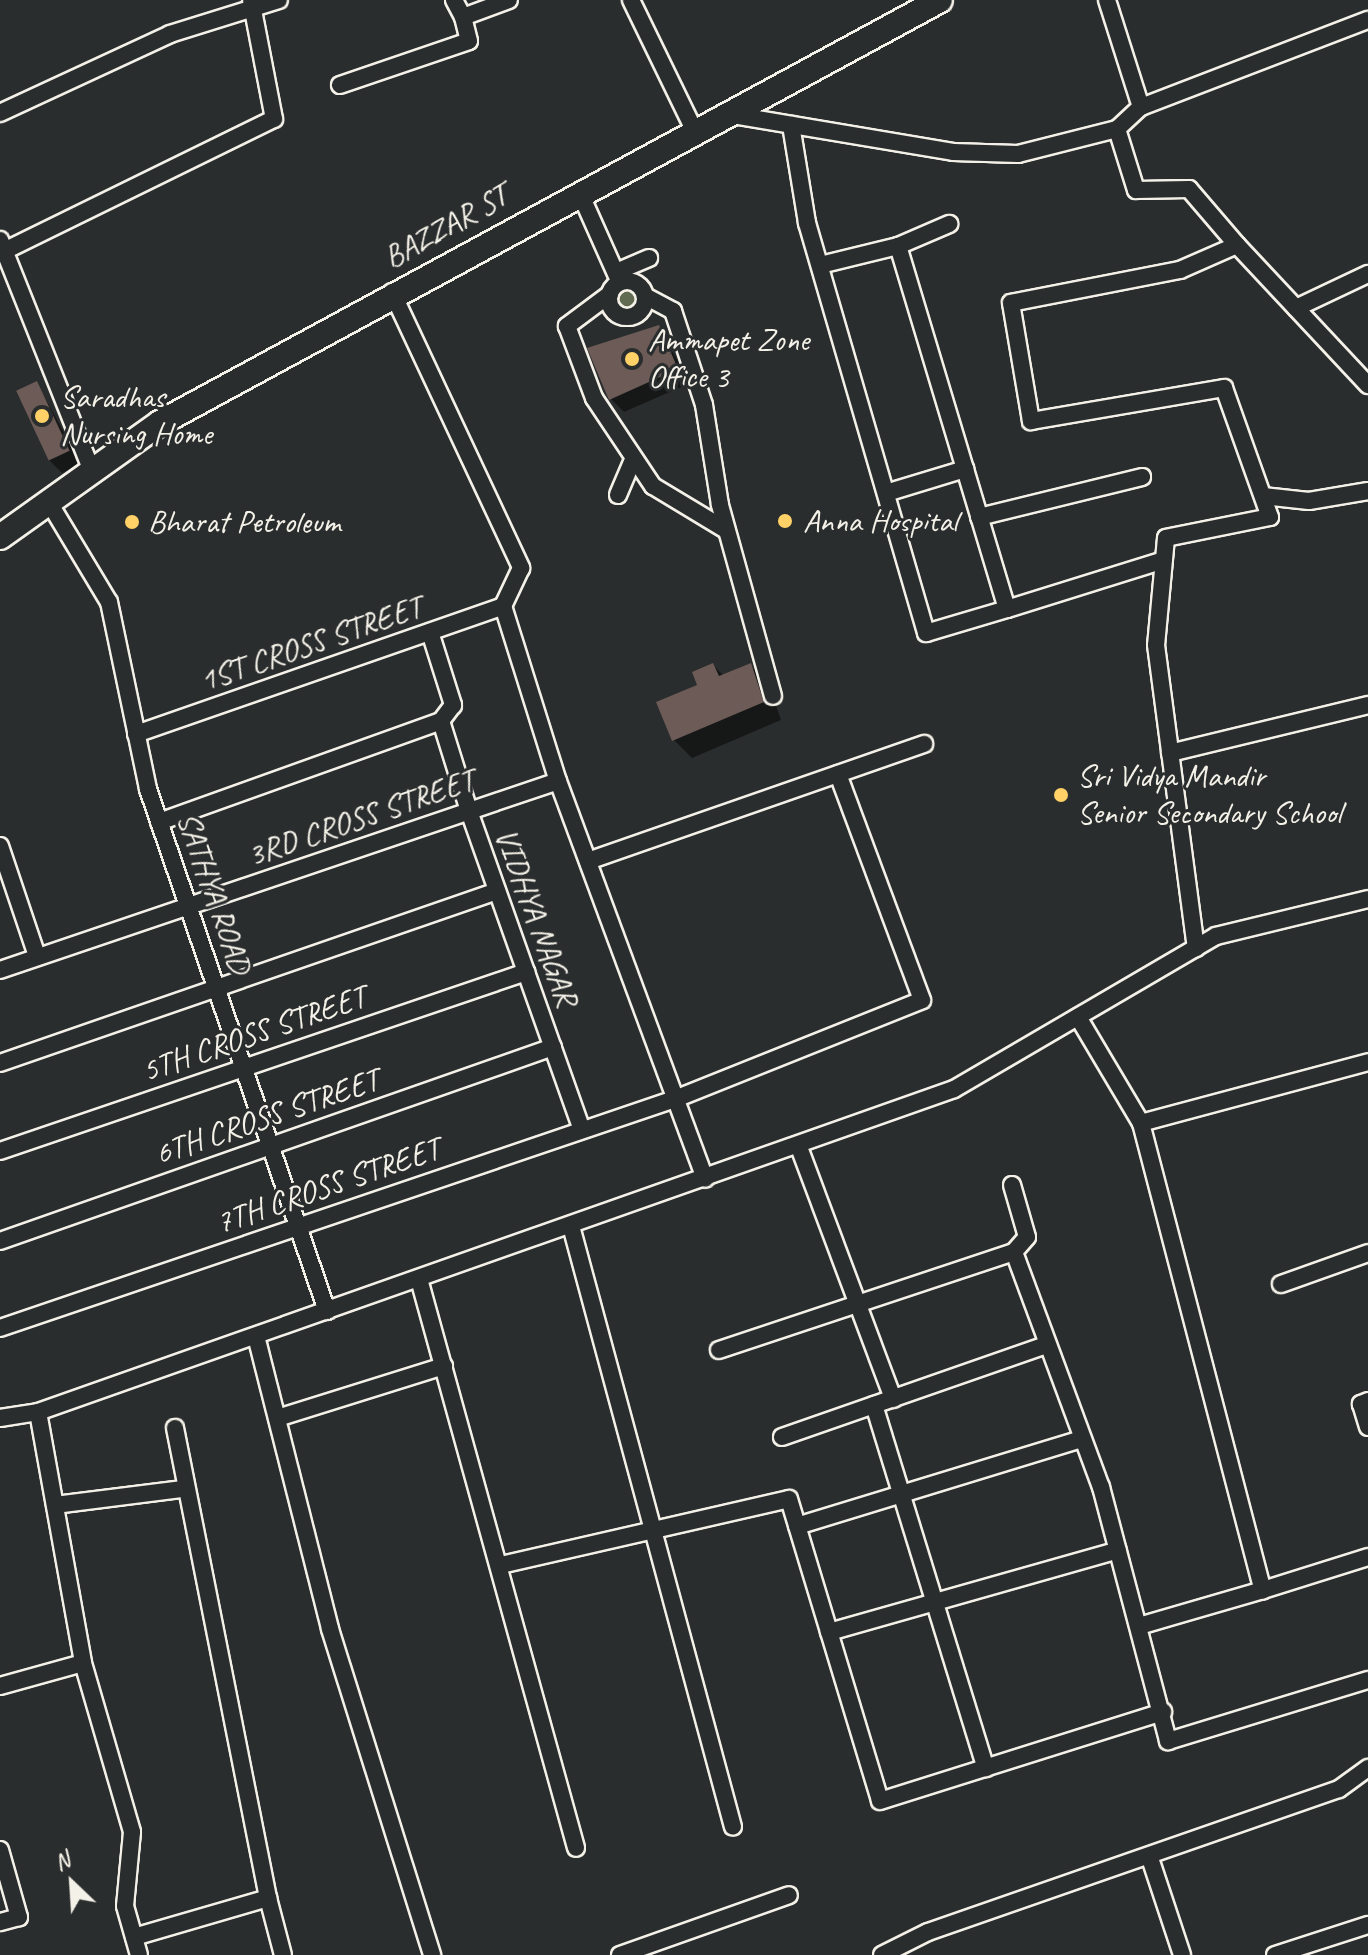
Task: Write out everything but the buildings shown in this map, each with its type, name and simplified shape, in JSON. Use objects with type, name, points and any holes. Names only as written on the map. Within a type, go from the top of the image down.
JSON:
[{"type":"main road","name":"BAZZAR ST","points":[[0,537],[91,469],[392,293],[580,193],[697,136],[940,0]]},
{"type":"street","points":[[0,113],[170,34],[252,4],[279,0]]},
{"type":"street","points":[[340,85],[469,41],[463,17],[454,0]]},
{"type":"street","points":[[463,17],[509,0]]},
{"type":"street","points":[[631,0],[697,136]]},
{"type":"street","points":[[1107,0],[1141,107]]},
{"type":"street","points":[[91,469],[1,248],[274,119],[252,4]]},
{"type":"street","points":[[733,115],[953,152],[1018,154],[1117,129],[1141,107],[1368,20]]},
{"type":"street","points":[[791,125],[820,265],[926,633],[1164,560]]},
{"type":"street","points":[[1117,129],[1136,190],[1189,189],[1368,385]]},
{"type":"street","points":[[580,193],[615,283],[613,310],[629,317],[645,296]]},
{"type":"street","points":[[820,265],[898,246],[949,224]]},
{"type":"street","points":[[1196,948],[1156,645],[1166,538],[1270,517],[1224,388],[1031,421],[1011,303],[1180,270],[1237,245]]},
{"type":"street","points":[[898,246],[1007,609]]},
{"type":"street","points":[[649,258],[615,283],[567,326],[594,398],[632,462],[653,486],[726,530]]},
{"type":"street","points":[[1296,308],[1368,274]]},
{"type":"street","points":[[615,283],[634,283],[645,296],[673,311],[704,405],[726,530],[773,696]]},
{"type":"street","points":[[392,293],[521,568],[503,606],[558,781],[705,1179]]},
{"type":"street","points":[[618,495],[632,462]]},
{"type":"street","points":[[886,493],[965,469]]},
{"type":"street","points":[[979,517],[1142,477]]},
{"type":"street","points":[[1263,496],[1309,501],[1368,491]]},
{"type":"street","name":"SATHYA ROAD","points":[[47,499],[109,602],[136,734],[159,822],[327,1311]]},
{"type":"street","name":"1ST CROSS STREET","points":[[136,734],[503,606]]},
{"type":"street","name":"VIDHYA NAGAR","points":[[430,632],[453,705],[441,721],[469,811],[582,1130]]},
{"type":"street","points":[[1170,753],[1368,705]]},
{"type":"street","points":[[159,822],[441,721]]},
{"type":"street","points":[[588,861],[924,744]]},
{"type":"street","name":"7TH CROSS STREET","points":[[0,1328],[675,1099],[922,1000],[838,774]]},
{"type":"street","name":"3RD CROSS STREET","points":[[0,970],[558,781]]},
{"type":"street","points":[[0,846],[37,956]]},
{"type":"street","points":[[0,1063],[497,891]]},
{"type":"street","points":[[0,1418],[38,1412],[799,1147],[954,1089],[1216,936],[1368,899]]},
{"type":"street","name":"5TH CROSS STREET","points":[[0,1151],[526,972]]},
{"type":"street","points":[[1078,1017],[1141,1123],[1263,1590]]},
{"type":"street","name":"6TH CROSS STREET","points":[[0,1241],[553,1047]]},
{"type":"street","points":[[1141,1123],[1368,1062]]},
{"type":"street","points":[[799,1147],[861,1303],[893,1399]]},
{"type":"street","points":[[719,1350],[1014,1252],[1027,1237],[1012,1185]]},
{"type":"street","points":[[571,1226],[733,1827]]},
{"type":"street","points":[[1014,1252],[1082,1439],[1118,1550],[1163,1712],[1168,1741],[1368,1680]]},
{"type":"street","points":[[1281,1284],[1368,1253]]},
{"type":"street","points":[[419,1279],[501,1565],[576,1848]]},
{"type":"street","points":[[256,1336],[330,1629],[432,1955]]},
{"type":"street","points":[[782,1437],[1046,1345]]},
{"type":"street","points":[[277,1418],[444,1366]]},
{"type":"street","points":[[1368,1401],[1361,1404],[1368,1427]]},
{"type":"street","points":[[874,1405],[986,1768]]},
{"type":"street","points":[[38,1412],[83,1663],[132,1832],[125,1906],[139,1955]]},
{"type":"street","points":[[175,1428],[181,1489],[268,1898],[283,1955]]},
{"type":"street","points":[[797,1526],[1082,1439]]},
{"type":"street","points":[[55,1505],[181,1489]]},
{"type":"street","points":[[501,1565],[789,1499],[880,1801],[1163,1712]]},
{"type":"street","points":[[829,1632],[1118,1550]]},
{"type":"street","points":[[1139,1626],[1368,1557]]},
{"type":"street","points":[[0,1686],[83,1663]]},
{"type":"street","points":[[882,1955],[928,1932],[1150,1858],[1339,1789],[1368,1768]]},
{"type":"street","points":[[0,1850],[19,1917],[0,1922]]},
{"type":"street","points":[[1150,1858],[1182,1955]]},
{"type":"street","points":[[620,1955],[789,1895]]},
{"type":"street","points":[[134,1937],[268,1898]]},
{"type":"street","points":[[1275,1955],[1368,1925]]},
{"type":"green space","points":[[627,288],[636,291],[639,300],[636,309],[627,312],[618,309],[615,300],[618,291]]},
{"type":"place","name":"Ammapet Zone Office 3","points":[[632,359]]},
{"type":"place","name":"Saradhas Nursing Home","points":[[42,416]]},
{"type":"place","name":"Anna Hospital","points":[[785,521]]},
{"type":"place","name":"Bharat Petroleum","points":[[132,522]]},
{"type":"place","name":"Sri Vidya Mandir Senior Secondary School","points":[[1061,795]]}]
